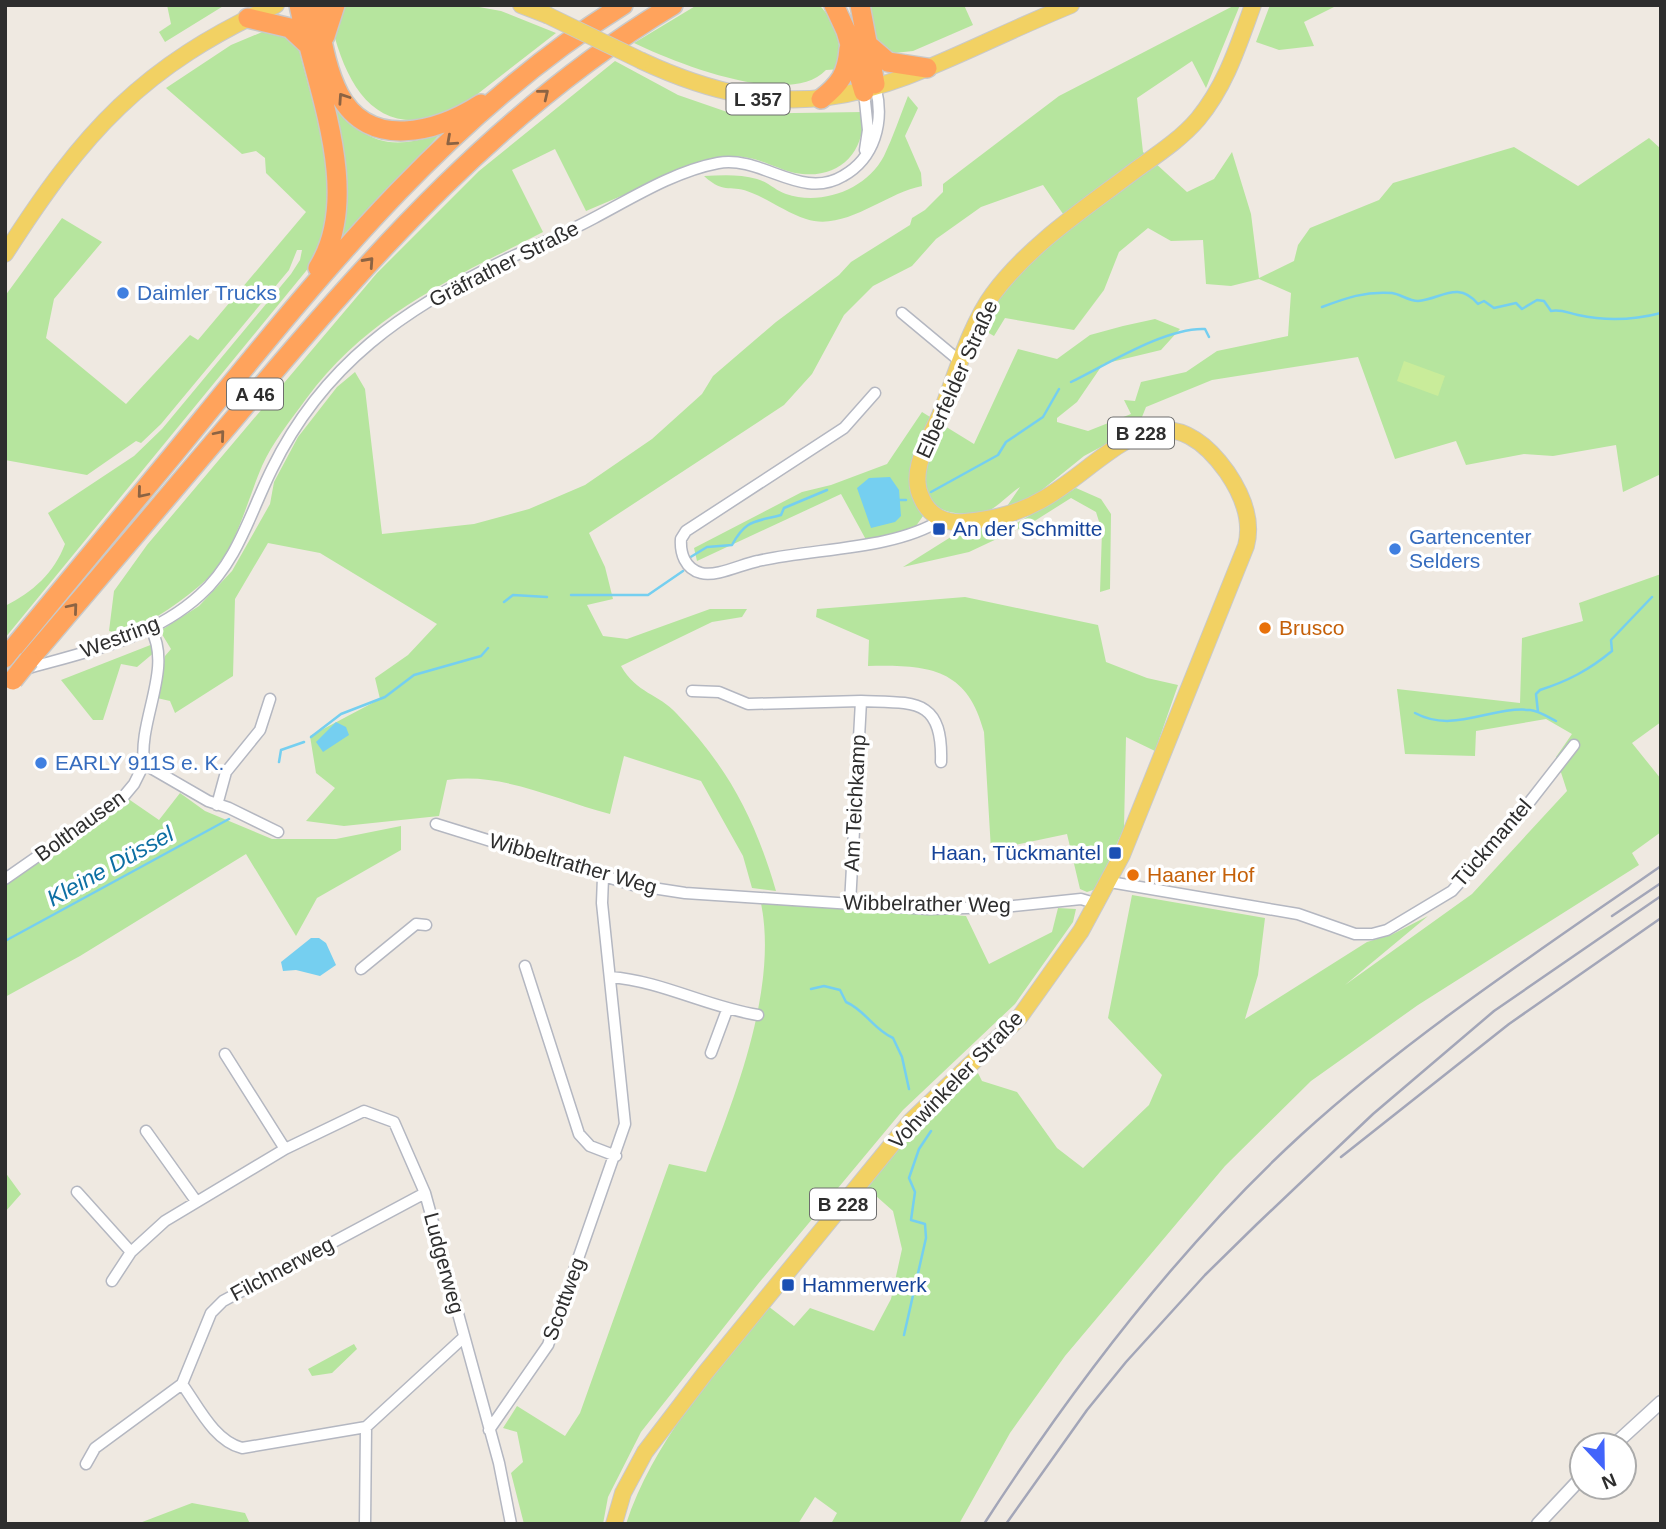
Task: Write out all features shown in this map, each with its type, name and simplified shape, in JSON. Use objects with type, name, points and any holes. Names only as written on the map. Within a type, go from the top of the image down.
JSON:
[{"type":"highway","points":[[299,5],[340,97],[358,117],[390,131],[408,132],[441,125],[520,79]]},
{"type":"highway","points":[[263,345],[318,267],[336,230],[339,207],[335,155],[315,43],[315,5]]},
{"type":"highway","points":[[315,43],[335,5]]},
{"type":"highway","name":"A 46","points":[[5,657],[263,345],[363,229],[436,154],[520,79],[560,47],[623,5]]},
{"type":"highway","name":"A 46","points":[[8,682],[337,297],[440,187],[549,90],[622,36],[673,5]]},
{"type":"highway","points":[[834,5],[857,44],[870,90]]},
{"type":"highway","points":[[821,99],[835,88],[846,74],[857,44],[860,5]]},
{"type":"highway","points":[[248,18],[290,28],[315,43]]},
{"type":"highway","points":[[857,44],[888,62],[927,68]]},
{"type":"main road","points":[[5,254],[52,184],[108,115],[153,76],[213,36],[276,5]]},
{"type":"main road","name":"L 357","points":[[521,5],[697,85],[776,101],[821,99],[870,90],[1071,5]]},
{"type":"main road","name":"Elberfelder Straße","points":[[941,520],[923,503],[918,491],[920,462],[992,296],[1013,270],[1057,230],[1170,145],[1198,118],[1230,69],[1253,5]]},
{"type":"main road","name":"B 228","points":[[941,520],[958,523],[994,519],[1024,509],[1064,487],[1126,439],[1154,431],[1177,433],[1208,451],[1227,472],[1241,499],[1248,523],[1246,546],[1110,882],[1098,904]]},
{"type":"main road","name":"Vohwinkeler Straße","points":[[614,1524],[623,1493],[645,1452],[706,1372],[911,1121],[1019,1018],[1098,904]]},
{"type":"street","name":"Gräfrather Straße","points":[[243,538],[289,436],[310,404],[356,354],[399,319],[478,273],[625,201],[710,165],[742,162],[798,182],[816,184],[844,176],[863,160],[870,90]]},
{"type":"street","points":[[902,313],[962,363]]},
{"type":"street","points":[[875,393],[844,428],[686,531],[681,539],[684,559],[690,568],[709,573],[788,554],[915,533],[941,520]]},
{"type":"street","name":"Westring","points":[[8,682],[151,629],[201,595],[226,567],[243,538]]},
{"type":"street","points":[[151,629],[160,647],[143,741],[144,764],[217,805],[229,808],[278,832]]},
{"type":"street","points":[[692,691],[719,692],[748,704],[861,701],[915,705],[930,713],[941,733],[941,762]]},
{"type":"street","points":[[217,805],[226,772],[260,730],[270,699]]},
{"type":"street","name":"Am Teichkamp","points":[[850,904],[861,701]]},
{"type":"street","name":"Tückmantel","points":[[1110,882],[1298,914],[1355,934],[1372,934],[1387,930],[1452,891],[1521,813],[1574,745]]},
{"type":"street","name":"Bolthausen","points":[[5,879],[124,796],[134,784],[144,764]]},
{"type":"street","name":"Wibbeltrather Weg","points":[[436,824],[603,877],[685,893],[754,897]]},
{"type":"street","name":"Scottweg","points":[[489,1430],[548,1345],[616,1156],[625,1114],[602,903],[603,877]]},
{"type":"street","name":"Wibbelrather Weg","points":[[754,897],[928,909],[1004,908],[1082,899],[1098,904]]},
{"type":"street","points":[[361,969],[416,924],[426,925]]},
{"type":"street","points":[[526,966],[579,1134],[590,1146],[616,1156]]},
{"type":"street","points":[[610,977],[649,982],[727,1010],[758,1015]]},
{"type":"street","points":[[711,1053],[727,1010]]},
{"type":"street","points":[[225,1054],[285,1149]]},
{"type":"street","name":"Ludgerweg","points":[[112,1281],[131,1252],[165,1221],[285,1149],[364,1111],[384,1116],[394,1122],[425,1193],[489,1430],[511,1524]]},
{"type":"street","points":[[146,1131],[197,1201]]},
{"type":"street","points":[[78,1192],[131,1252]]},
{"type":"street","name":"Filchnerweg","points":[[182,1384],[216,1306],[425,1193]]},
{"type":"street","points":[[86,1464],[94,1448],[182,1384],[216,1432],[233,1446],[254,1447],[366,1427],[464,1337]]},
{"type":"street","points":[[1629,1431],[1661,1402]]},
{"type":"street","points":[[365,1524],[366,1427]]},
{"type":"street","points":[[1538,1524],[1568,1492]]},
{"type":"green space","points":[[167,5],[225,5],[165,42],[159,32],[171,24]]},
{"type":"green space","points":[[343,5],[468,5],[501,11],[556,33],[457,110],[431,118],[408,120],[389,116],[373,106],[359,92],[348,73],[332,27]]},
{"type":"green space","points":[[697,5],[819,5],[834,26],[842,69],[826,70],[809,81],[786,85],[760,84],[703,71],[634,43]]},
{"type":"green space","points":[[871,5],[964,5],[973,25],[913,51],[885,54],[875,46]]},
{"type":"green space","points":[[1235,5],[1240,5],[1206,88],[1192,61],[1137,98],[1143,152],[1187,192],[1214,179],[1232,152],[1251,214],[1259,278],[1294,261],[1298,245],[1310,228],[1379,200],[1393,183],[1514,147],[1578,186],[1649,138],[1661,149],[1661,474],[1623,492],[1616,445],[1553,456],[1524,454],[1466,465],[1456,441],[1395,459],[1358,357],[1212,380],[1146,407],[1138,427],[1084,456],[1032,498],[1003,512],[1020,487],[993,508],[983,512],[951,512],[933,502],[906,540],[870,547],[841,494],[697,561],[694,548],[802,492],[831,485],[887,464],[922,412],[974,444],[1018,349],[1057,359],[1090,335],[1123,326],[1155,319],[1180,329],[1161,350],[1103,364],[1077,402],[1057,418],[1057,422],[1088,431],[1131,414],[1124,400],[1135,401],[1141,382],[1186,372],[1217,351],[1288,336],[1291,293],[1259,279],[1231,286],[1206,284],[1203,240],[1171,241],[1148,228],[1119,252],[1104,290],[1074,330],[1005,318],[994,336],[980,328],[996,295],[1070,224],[1043,185],[981,207],[936,239],[912,266],[873,286],[844,315],[812,374],[784,405],[589,533],[605,567],[613,599],[587,605],[603,636],[627,639],[710,609],[747,609],[742,617],[712,622],[621,666],[641,688],[677,714],[726,775],[759,841],[776,891],[752,888],[743,856],[701,781],[624,756],[610,814],[509,784],[468,779],[447,780],[439,816],[344,826],[306,821],[335,788],[316,773],[310,736],[380,699],[375,678],[408,655],[437,624],[320,553],[268,543],[235,599],[233,676],[175,713],[170,701],[157,698],[165,656],[171,649],[160,631],[199,606],[232,571],[270,504],[274,482],[298,437],[337,387],[355,372],[365,389],[382,534],[474,524],[529,509],[585,485],[652,439],[702,394],[713,376],[776,322],[839,275],[851,262],[910,225],[912,218],[925,210],[943,192],[943,184],[1059,96]]},
{"type":"green space","points":[[1270,5],[1338,5],[1304,22],[1314,46],[1279,50],[1256,42]]},
{"type":"green space","points":[[267,30],[282,32],[299,50],[329,162],[334,203],[315,260],[5,638],[5,606],[25,594],[49,573],[65,544],[48,513],[134,456],[162,429],[291,274],[300,260],[302,250],[297,250],[289,270],[161,424],[141,443],[136,441],[87,475],[5,460],[5,296],[62,218],[102,242],[54,299],[46,338],[126,404],[190,335],[198,340],[306,212],[266,173],[265,158],[256,151],[242,154],[166,88],[231,45]]},
{"type":"green space","points":[[615,61],[678,95],[733,114],[863,112],[860,140],[846,161],[824,173],[795,173],[743,157],[717,158],[706,160],[586,211],[555,149],[512,170],[543,232],[414,301],[384,321],[357,344],[330,369],[271,449],[233,541],[206,580],[158,616],[127,635],[109,631],[114,591],[147,545],[377,273],[479,171]]},
{"type":"green space","points":[[327,95],[351,123],[375,138],[404,142],[440,134],[340,242],[345,222],[347,185],[342,150]]},
{"type":"green space","points":[[908,96],[918,108],[905,136],[921,173],[922,186],[850,216],[821,222],[806,219],[745,190],[718,186],[704,176],[751,177],[782,193],[800,197],[814,198],[841,192],[866,178],[876,168],[884,156]]},
{"type":"green space","points":[[1404,361],[1445,376],[1438,396],[1397,381]]},
{"type":"green space","points":[[1076,488],[1101,499],[1111,514],[1110,589],[1100,592],[1102,531],[1096,512],[1071,498],[1033,522],[969,552],[903,567],[962,530],[1017,523]]},
{"type":"green space","points":[[1661,574],[1661,722],[1632,743],[1661,779],[1661,832],[1632,853],[1639,865],[1418,1005],[1311,1081],[1225,1166],[1065,1356],[1010,1433],[959,1524],[831,1524],[837,1513],[815,1497],[798,1524],[626,1524],[652,1464],[669,1436],[768,1306],[794,1326],[810,1308],[874,1331],[891,1299],[902,1249],[893,1211],[867,1188],[897,1151],[978,1073],[982,1081],[1017,1092],[1057,1148],[1083,1168],[1149,1105],[1162,1075],[1108,1018],[1132,895],[1265,918],[1258,975],[1245,1019],[1367,942],[1391,935],[1428,916],[1345,985],[1472,894],[1567,791],[1556,757],[1572,734],[1546,719],[1476,731],[1475,756],[1405,754],[1397,689],[1520,703],[1522,638],[1583,621],[1579,603]]},
{"type":"green space","points":[[965,597],[1098,625],[1106,662],[1147,678],[1178,685],[1155,751],[1126,737],[1124,828],[1096,889],[1087,892],[1080,889],[1067,834],[991,850],[984,732],[977,710],[955,682],[926,669],[868,666],[869,640],[816,617],[817,609]]},
{"type":"green space","points":[[153,644],[156,651],[137,667],[121,664],[103,720],[93,720],[61,680]]},
{"type":"green space","points":[[180,793],[205,811],[272,839],[336,839],[401,826],[401,850],[317,898],[296,936],[246,854],[80,956],[5,997],[5,885],[127,798],[159,820]]},
{"type":"green space","points":[[761,903],[966,916],[989,964],[1052,932],[1058,908],[1076,909],[1073,922],[1015,1004],[903,1110],[758,1284],[641,1432],[608,1497],[603,1524],[524,1524],[511,1473],[523,1462],[517,1432],[503,1428],[517,1406],[565,1436],[580,1413],[669,1164],[706,1172],[741,1075],[759,1005],[765,936]]},
{"type":"green space","points":[[5,1172],[21,1194],[5,1212]]},
{"type":"green space","points":[[354,1344],[357,1349],[332,1373],[312,1376],[308,1369]]},
{"type":"green space","points":[[192,1503],[245,1513],[250,1524],[137,1524]]},
{"type":"water","points":[[890,477],[899,490],[901,516],[895,522],[871,528],[857,488],[869,478]]},
{"type":"water","points":[[336,722],[346,727],[349,735],[323,752],[316,742]]},
{"type":"water","points":[[311,938],[319,938],[326,943],[336,965],[320,976],[296,970],[283,971],[281,962]]},
{"type":"waterway","name":"Kleine Düssel","points":[[1322,307],[1364,294],[1392,293],[1418,301],[1456,292],[1471,297],[1478,304],[1484,301],[1494,308],[1516,303],[1522,309],[1537,300],[1544,301],[1551,311],[1599,318],[1630,318],[1661,313]]},
{"type":"waterway","name":"Kleine Düssel","points":[[1071,382],[1136,348],[1173,334],[1205,329],[1209,337]]},
{"type":"waterway","name":"Kleine Düssel","points":[[931,492],[998,455],[1006,442],[1043,417],[1059,389]]},
{"type":"waterway","name":"Kleine Düssel","points":[[689,558],[707,547],[732,545],[742,530],[752,523],[781,515],[784,508],[827,490]]},
{"type":"waterway","name":"Kleine Düssel","points":[[897,500],[906,500]]},
{"type":"waterway","name":"Kleine Düssel","points":[[571,595],[648,595],[683,571]]},
{"type":"waterway","name":"Kleine Düssel","points":[[504,602],[513,595],[547,597]]},
{"type":"waterway","points":[[1538,712],[1536,694],[1578,674],[1612,651],[1611,640],[1652,597]]},
{"type":"waterway","name":"Kleine Düssel","points":[[311,737],[341,714],[385,697],[414,675],[481,656],[488,648]]},
{"type":"waterway","points":[[1415,713],[1444,721],[1530,710],[1556,721]]},
{"type":"waterway","name":"Kleine Düssel","points":[[279,762],[281,750],[304,742]]},
{"type":"waterway","name":"Kleine Düssel","points":[[5,941],[229,819]]},
{"type":"waterway","points":[[811,989],[824,986],[840,990],[846,1002],[893,1038],[902,1057],[909,1089]]},
{"type":"waterway","points":[[904,1335],[926,1238],[925,1224],[911,1220],[915,1192],[909,1178],[919,1149],[931,1131]]},
{"type":"railway","points":[[984,1524],[1054,1421],[1130,1320],[1213,1223],[1301,1135],[1431,1028],[1661,866]]},
{"type":"railway","points":[[1612,916],[1661,883]]},
{"type":"railway","points":[[1006,1524],[1087,1410],[1126,1362],[1205,1275],[1256,1225],[1373,1114],[1494,1011],[1661,896]]},
{"type":"railway","points":[[1341,1157],[1509,1024],[1661,918]]},
{"type":"place","name":"Daimler Trucks","points":[[123,293]]},
{"type":"place","name":"An der Schmitte","points":[[939,529]]},
{"type":"place","name":"Gartencenter Selders","points":[[1395,549]]},
{"type":"place","name":"Brusco","points":[[1265,628]]},
{"type":"place","name":"EARLY 911S e. K.","points":[[41,763]]},
{"type":"place","name":"Haan, Tückmantel","points":[[1115,853]]},
{"type":"place","name":"Haaner Hof","points":[[1133,875]]},
{"type":"place","name":"Hammerwerk","points":[[788,1285]]}]
